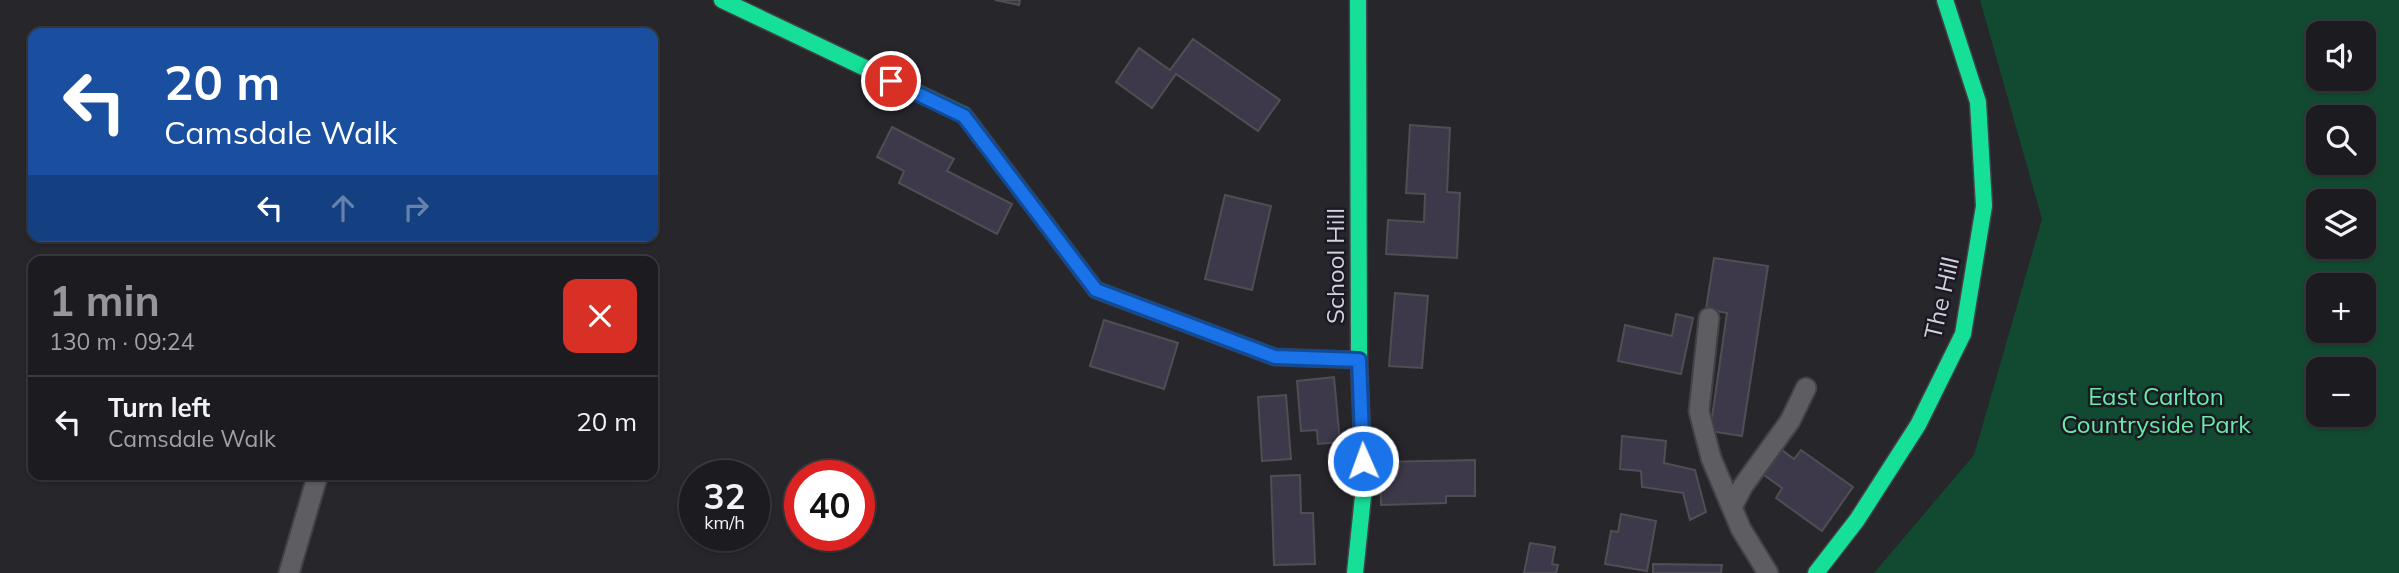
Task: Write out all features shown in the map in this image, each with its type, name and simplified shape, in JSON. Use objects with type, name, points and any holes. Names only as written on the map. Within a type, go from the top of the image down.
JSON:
[{"type":"street","points":[[722,0],[964,116],[1096,290],[1275,357],[1359,360]]},
{"type":"street","name":"School Hill","points":[[1355,573],[1364,487],[1359,360],[1357,0]]},
{"type":"street","name":"The Hill","points":[[1815,573],[1857,520],[1918,425],[1962,334],[1984,206],[1978,102],[1945,0]]},
{"type":"lane","points":[[1709,318],[1699,411],[1710,458],[1741,529],[1768,573]]},
{"type":"lane","points":[[1732,507],[1743,486],[1790,421],[1805,388]]},
{"type":"lane","points":[[289,573],[316,480]]},
{"type":"green space","name":"East Carlton Countryside Park","points":[[1980,0],[2399,0],[2399,573],[1874,573],[1974,455],[2042,219]]},
{"type":"building","points":[[995,0],[1020,0],[1019,5]]},
{"type":"building","points":[[1193,39],[1280,100],[1258,131],[1176,74],[1152,108],[1116,82],[1139,48],[1170,70]]},
{"type":"building","points":[[1410,125],[1450,128],[1447,192],[1460,193],[1457,258],[1386,254],[1388,220],[1424,222],[1425,194],[1406,193]]},
{"type":"building","points":[[892,127],[954,159],[947,171],[1012,204],[997,234],[899,183],[904,171],[877,157]]},
{"type":"building","points":[[1225,195],[1271,206],[1252,290],[1205,279]]},
{"type":"building","points":[[1714,258],[1768,266],[1742,436],[1710,431],[1727,313],[1706,309]]},
{"type":"building","points":[[1395,293],[1428,296],[1422,368],[1389,366]]},
{"type":"building","points":[[1676,314],[1693,318],[1681,374],[1618,361],[1625,325],[1672,336]]},
{"type":"building","points":[[1104,320],[1178,343],[1164,389],[1090,366]]},
{"type":"building","points":[[1334,377],[1340,442],[1318,444],[1317,430],[1301,431],[1297,381]]},
{"type":"building","points":[[1286,395],[1291,459],[1262,461],[1258,397]]},
{"type":"building","points":[[1622,436],[1666,441],[1664,463],[1695,470],[1706,512],[1690,520],[1683,493],[1642,487],[1641,471],[1620,469]]},
{"type":"building","points":[[1782,450],[1794,459],[1801,450],[1853,487],[1822,531],[1776,498],[1782,488],[1764,475]]},
{"type":"building","points":[[1475,460],[1475,496],[1446,496],[1446,503],[1381,505],[1380,462]]},
{"type":"building","points":[[1300,475],[1301,513],[1313,513],[1315,564],[1274,565],[1271,476]]},
{"type":"building","points":[[1621,514],[1656,521],[1647,571],[1605,564],[1611,531],[1618,532]]},
{"type":"building","points":[[1530,543],[1555,547],[1552,564],[1558,565],[1556,573],[1524,573]]},
{"type":"building","points":[[1653,564],[1722,565],[1721,573],[1653,573]]},
{"type":"traffic: fast","points":[[722,0],[964,115],[1096,290],[1275,357],[1359,360]]},
{"type":"traffic: fast","points":[[1355,573],[1364,487],[1359,360],[1358,0]]},
{"type":"traffic: fast","points":[[1816,573],[1857,520],[1918,425],[1963,334],[1984,206],[1978,102],[1945,0]]},
{"type":"route","points":[[891,81],[964,116],[1096,290],[1275,357],[1359,360],[1363,461]]}]
